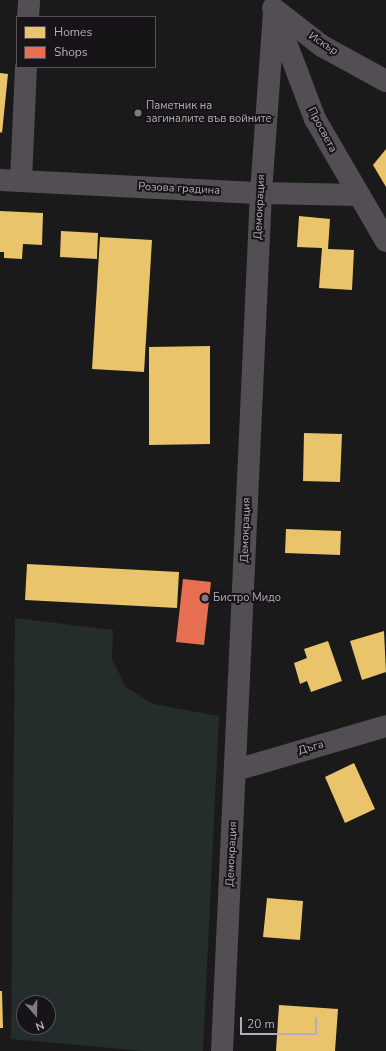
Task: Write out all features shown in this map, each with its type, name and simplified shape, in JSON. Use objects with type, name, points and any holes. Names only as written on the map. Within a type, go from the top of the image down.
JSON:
[{"type":"street","name":"Искър","points":[[270,5],[322,46],[386,81]]},
{"type":"street","name":"Демокрация","points":[[222,1051],[270,5]]},
{"type":"street","name":"Просвета","points":[[270,5],[315,119],[386,241]]},
{"type":"street","points":[[11,181],[26,68]]},
{"type":"street","name":"Розова градина","points":[[11,181],[261,193],[358,194]]},
{"type":"street","name":"Дъга","points":[[236,770],[386,726]]},
{"type":"shaded area","points":[[15,618],[113,630],[112,659],[126,687],[153,704],[219,716],[203,1051],[144,1051],[11,1039]]},
{"type":"building: Homes","points":[[0,73],[8,74],[2,133],[0,132]]},
{"type":"building: Homes","points":[[386,149],[386,187],[373,165]]},
{"type":"building: Homes","points":[[0,211],[43,213],[42,245],[23,244],[22,259],[4,258],[4,252],[0,252]]},
{"type":"building: Homes","points":[[299,216],[330,219],[328,249],[354,250],[352,290],[319,288],[322,248],[297,247]]},
{"type":"building: Homes","points":[[61,231],[98,233],[97,259],[60,257]]},
{"type":"building: Homes","points":[[100,237],[152,240],[144,372],[92,369]]},
{"type":"building: Homes","points":[[210,346],[210,444],[149,445],[149,347]]},
{"type":"building: Homes","points":[[304,433],[342,434],[340,482],[303,481]]},
{"type":"building: Homes","points":[[286,529],[341,531],[340,555],[285,553]]},
{"type":"building: Homes","points":[[27,564],[179,572],[177,608],[25,600]]},
{"type":"building: Homes","points":[[384,631],[386,672],[362,680],[350,641]]},
{"type":"building: Homes","points":[[328,641],[342,681],[311,692],[307,681],[300,684],[294,663],[307,658],[304,649]]},
{"type":"building: Homes","points":[[354,763],[375,809],[345,823],[325,777]]},
{"type":"building: Homes","points":[[267,898],[303,901],[300,940],[263,937]]},
{"type":"building: Homes","points":[[0,991],[2,991],[3,1028],[0,1028]]},
{"type":"building: Homes","points":[[279,1005],[338,1009],[335,1051],[276,1051]]},
{"type":"building: Shops","points":[[183,579],[211,582],[204,645],[176,642]]},
{"type":"place","name":"Паметник на загиналите във войните","points":[[138,113]]},
{"type":"place","name":"Бистро Мидо","points":[[205,598]]}]
